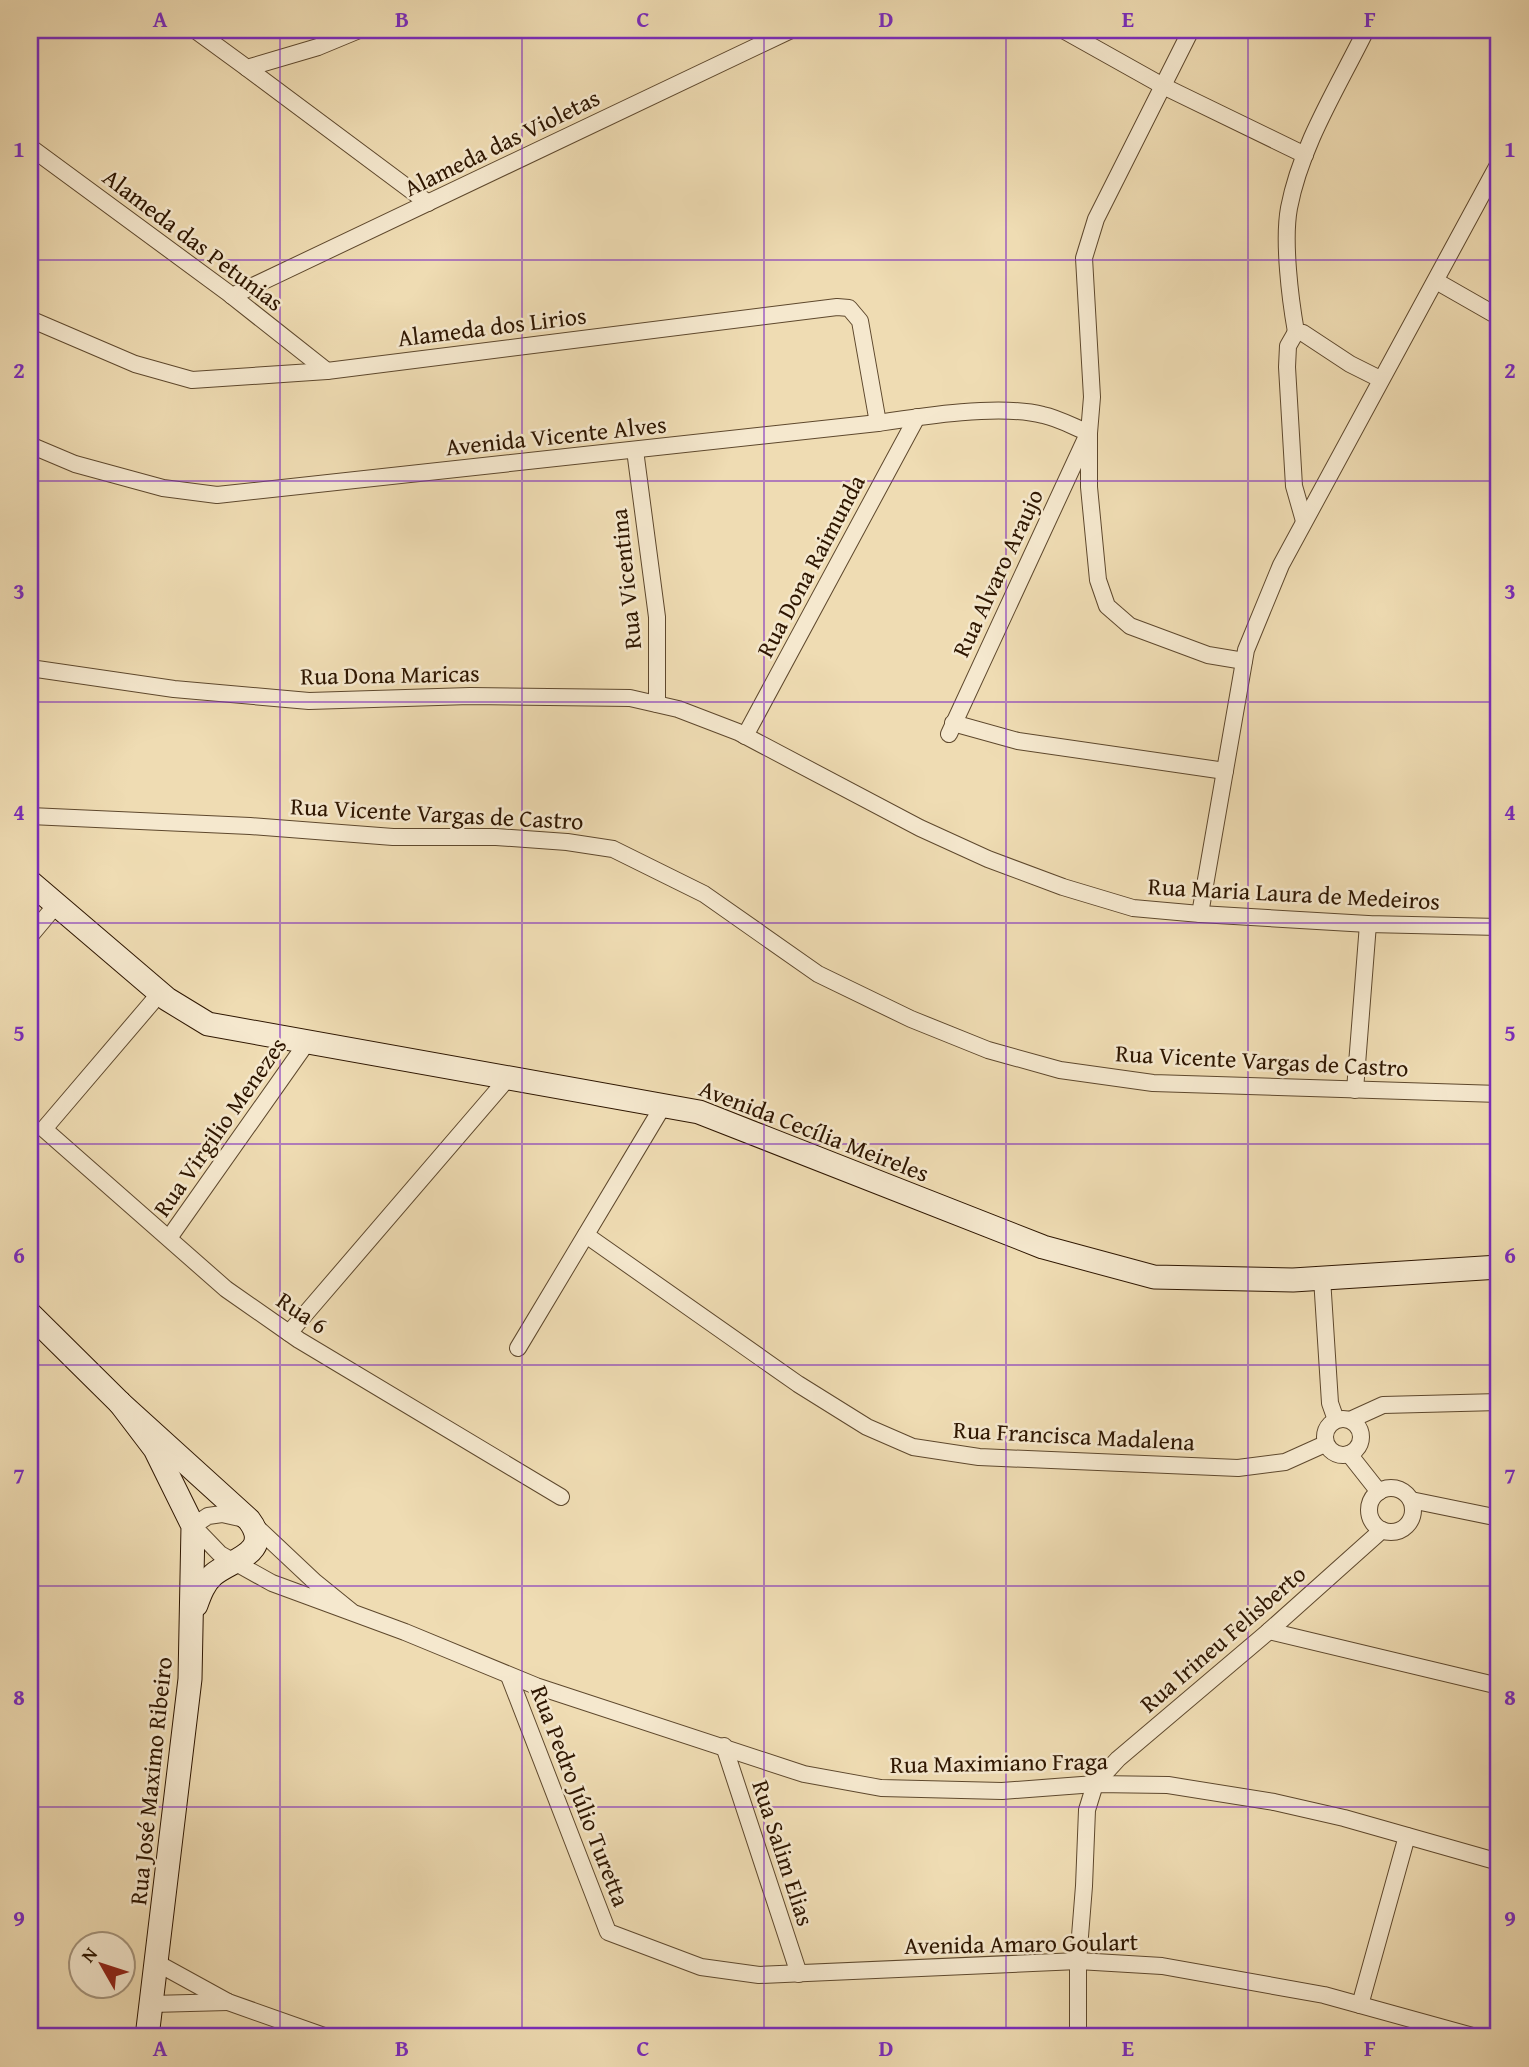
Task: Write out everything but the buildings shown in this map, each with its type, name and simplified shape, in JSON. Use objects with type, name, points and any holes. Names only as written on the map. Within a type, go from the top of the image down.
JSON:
[{"type":"street","points":[[195,30],[428,203]]},
{"type":"street","points":[[247,68],[318,47],[359,30]]},
{"type":"street","name":"Alameda das Violetas","points":[[232,296],[791,30]]},
{"type":"street","points":[[1063,30],[1163,86],[1305,155]]},
{"type":"street","points":[[1191,30],[1096,219],[1084,258],[1092,397],[1089,487],[1098,580],[1107,606],[1130,626],[1208,655],[1244,661]]},
{"type":"street","points":[[1304,521],[1294,486],[1287,367],[1288,346],[1296,332],[1287,240],[1289,211],[1305,155],[1366,30]]},
{"type":"street","name":"Alameda das Petunias","points":[[30,147],[232,296],[327,371]]},
{"type":"street","points":[[1200,914],[1246,650],[1281,565],[1499,163]]},
{"type":"street","points":[[1436,281],[1499,317]]},
{"type":"street","name":"Alameda dos Lirios","points":[[30,319],[135,364],[192,380],[327,371],[837,307],[849,308],[860,321],[878,423]]},
{"type":"street","points":[[1296,332],[1303,333],[1350,364],[1380,379]]},
{"type":"street","name":"Avenida Vicente Alves","points":[[30,445],[75,464],[163,488],[217,495],[878,423],[917,416],[1013,410],[1044,415],[1089,433]]},
{"type":"street","name":"Rua Dona Raimunda","points":[[745,736],[917,416]]},
{"type":"street","name":"Rua Alvaro Araujo","points":[[1089,433],[951,728],[1018,741],[1225,771]]},
{"type":"street","name":"Rua Vicentina","points":[[635,450],[657,617],[657,704]]},
{"type":"street","name":"Rua Dona Maricas","points":[[30,668],[174,689],[309,701],[470,696],[630,698],[678,709],[745,736]]},
{"type":"street","name":"Rua Maria Laura de Medeiros","points":[[745,736],[920,828],[988,859],[1063,887],[1133,908],[1368,924],[1499,928]]},
{"type":"street","name":"Rua Vicente Vargas de Castro","points":[[30,816],[250,826],[393,837],[496,837],[567,842],[613,849],[704,894],[818,974],[911,1019],[988,1050],[1060,1070],[1153,1083],[1499,1094]]},
{"type":"street","name":"Avenida Cecília Meireles","points":[[30,882],[160,993],[208,1024],[699,1112],[1043,1247],[1154,1277],[1293,1280],[1499,1267]]},
{"type":"street","points":[[30,936],[56,905]]},
{"type":"street","points":[[1355,1090],[1368,924]]},
{"type":"street","name":"Rua 6","points":[[160,993],[44,1129],[226,1289],[289,1333],[561,1497]]},
{"type":"street","name":"Rua Virgilio Menezes","points":[[169,1238],[308,1041]]},
{"type":"street","points":[[289,1333],[508,1078]]},
{"type":"street","points":[[518,1348],[663,1106]]},
{"type":"street","name":"Rua Francisca Madalena","points":[[586,1235],[798,1384],[867,1427],[913,1447],[1005,1459],[1238,1468],[1285,1462],[1325,1444]]},
{"type":"street","points":[[1322,1278],[1330,1403],[1343,1420],[1356,1424],[1361,1437],[1356,1451],[1335,1454],[1325,1444],[1325,1430],[1343,1420],[1382,1405],[1499,1402]]},
{"type":"street","name":"Rua José Maximo Ribeiro","points":[[30,1314],[120,1403],[256,1529],[256,1539],[247,1555],[209,1578],[192,1614]]},
{"type":"street","name":"Rua José Maximo Ribeiro","points":[[120,1403],[155,1449],[194,1526],[190,1679],[147,2037]]},
{"type":"street","points":[[1349,1454],[1378,1492]]},
{"type":"street","points":[[1412,1500],[1413,1515],[1404,1528],[1390,1532],[1382,1530],[1371,1520],[1370,1504],[1378,1492],[1385,1489],[1401,1490],[1412,1500],[1499,1518]]},
{"type":"street","points":[[194,1526],[208,1516],[222,1514],[249,1520]]},
{"type":"street","name":"Rua Maximiano Fraga","points":[[249,1520],[315,1582],[352,1612]]},
{"type":"street","name":"Rua Maximiano Fraga","points":[[194,1526],[209,1546],[234,1564],[272,1583],[352,1612],[509,1676],[804,1774],[881,1788],[1002,1791],[1095,1784],[1168,1785],[1274,1802],[1345,1818],[1499,1862]]},
{"type":"street","name":"Rua Irineu Felisberto","points":[[1095,1784],[1118,1759],[1269,1631],[1382,1530]]},
{"type":"street","points":[[1269,1631],[1499,1686]]},
{"type":"street","name":"Rua Pedro Júlio Turetta","points":[[509,1676],[608,1932]]},
{"type":"street","name":"Rua Salim Elias","points":[[724,1746],[799,1974]]},
{"type":"street","points":[[1078,2037],[1078,1961],[1087,1810],[1095,1784]]},
{"type":"street","points":[[1360,2005],[1408,1836]]},
{"type":"street","name":"Avenida Amaro Goulart","points":[[608,1932],[701,1966],[759,1975],[1078,1961],[1162,1966],[1245,1979],[1360,2005],[1476,2037]]},
{"type":"street","points":[[158,1963],[228,2002],[327,2037]]},
{"type":"street","points":[[152,2004],[228,2002]]}]
